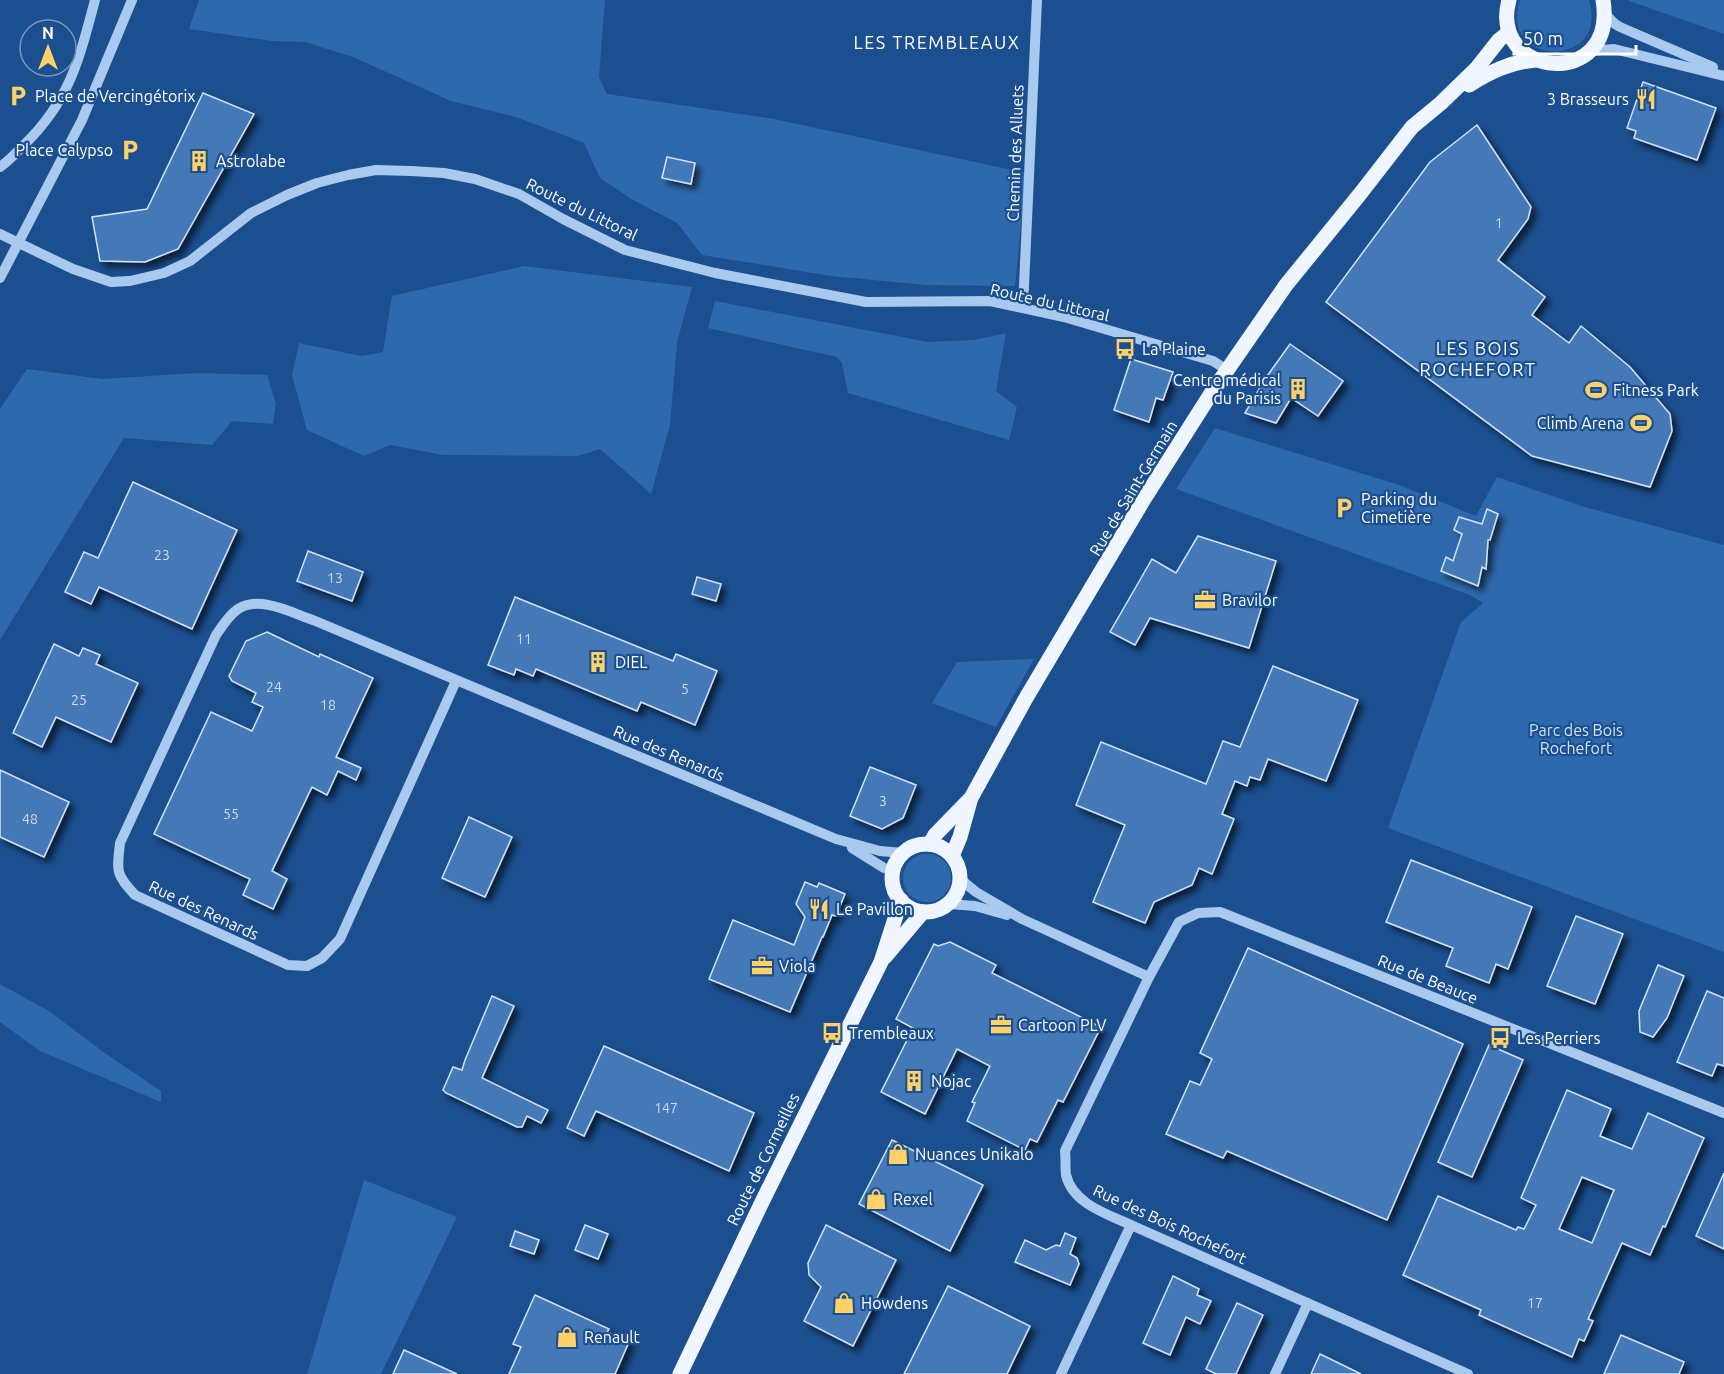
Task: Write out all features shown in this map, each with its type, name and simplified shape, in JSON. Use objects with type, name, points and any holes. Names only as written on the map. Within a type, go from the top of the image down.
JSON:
[{"type":"main road","points":[[1509,0],[1506,17],[1509,32],[1515,44],[1536,60],[1550,64],[1564,64],[1590,51],[1604,27],[1604,7]]},
{"type":"main road","name":"Rue de Saint-Germain","points":[[930,844],[935,835],[970,798],[1026,698],[1144,499],[1227,370],[1287,285],[1412,127],[1477,68],[1499,40],[1509,32]]},
{"type":"main road","name":"Rue de Saint-Germain","points":[[1441,103],[1487,74],[1520,62],[1536,60]]},
{"type":"main road","name":"Rue de Saint-Germain","points":[[952,856],[960,837],[970,798]]},
{"type":"main road","points":[[930,844],[942,848],[952,856],[959,870],[960,879],[955,896],[949,904],[933,912],[923,912],[911,908],[895,892],[892,882],[893,871],[903,853],[911,848],[930,844]]},
{"type":"main road","name":"Route de Cormeilles","points":[[680,1374],[881,962],[901,900]]},
{"type":"main road","name":"Route de Cormeilles","points":[[881,962],[923,912]]},
{"type":"street","points":[[0,167],[35,135],[61,100],[74,72],[94,0]]},
{"type":"street","points":[[0,278],[82,120],[132,0]]},
{"type":"street","name":"Chemin des Alluets","points":[[1023,308],[1036,0]]},
{"type":"street","points":[[1604,7],[1615,24],[1724,74]]},
{"type":"street","points":[[1590,51],[1614,49],[1724,74]]},
{"type":"street","name":"Route du Littoral","points":[[0,234],[73,269],[111,282],[130,281],[164,273],[190,261],[251,213],[317,183],[376,170],[444,173],[475,179],[519,194],[625,250],[715,273],[867,302],[990,301],[1064,317],[1213,361],[1227,370]]},
{"type":"street","name":"Rue des Renards","points":[[456,681],[340,939],[322,958],[308,966],[288,965],[135,895],[122,881],[118,870],[120,843],[216,635],[239,608],[256,604],[274,606],[313,621],[836,839],[893,871]]},
{"type":"street","name":"Rue des Renards","points":[[836,839],[880,851],[903,853]]},
{"type":"street","points":[[960,879],[976,892],[1022,920],[1149,977]]},
{"type":"street","points":[[949,904],[975,906],[1022,920]]},
{"type":"street","name":"Rue de Beauce","points":[[1149,977],[1179,922],[1198,913],[1220,912],[1724,1113]]},
{"type":"street","name":"Rue des Bois Rochefort","points":[[1149,977],[1065,1151],[1066,1175],[1076,1196],[1094,1208],[1131,1225],[1468,1374]]},
{"type":"street","points":[[1061,1374],[1131,1225]]},
{"type":"street","points":[[1275,1374],[1308,1303]]},
{"type":"green space","points":[[199,0],[605,0],[599,77],[607,94],[774,119],[1026,173],[1015,286],[926,285],[831,276],[702,255],[677,223],[633,200],[600,178],[584,143],[516,117],[451,101],[353,57],[305,42],[272,41],[189,29]]},
{"type":"green space","points":[[1520,0],[1589,0],[1591,23],[1584,39],[1570,48],[1554,51],[1537,48],[1524,38],[1517,22]]},
{"type":"green space","points":[[1724,0],[1724,34],[1629,1]]},
{"type":"green space","points":[[524,266],[692,287],[677,342],[670,425],[651,494],[600,449],[578,456],[443,455],[390,445],[364,456],[307,430],[292,375],[299,343],[361,356],[383,352],[392,296]]},
{"type":"green space","points":[[715,301],[928,342],[974,340],[1006,333],[996,391],[1017,407],[1009,440],[848,393],[842,363],[837,357],[708,328]]},
{"type":"green space","points":[[27,369],[102,379],[198,373],[267,375],[276,404],[273,424],[232,421],[212,445],[124,438],[0,640],[0,409]]},
{"type":"green space","name":"Parc des Bois Rochefort","points":[[1215,428],[1399,485],[1476,516],[1497,477],[1585,507],[1724,545],[1724,952],[1388,828],[1461,622],[1483,603],[1470,595],[1176,489]]},
{"type":"green space","points":[[1034,659],[996,727],[932,703],[957,662]]},
{"type":"green space","points":[[927,854],[944,861],[951,878],[944,895],[927,902],[910,895],[903,878],[910,861]]},
{"type":"green space","points":[[0,984],[49,1011],[161,1091],[161,1102],[40,1051],[0,1022]]},
{"type":"green space","points":[[364,1180],[457,1217],[381,1374],[307,1374]]},
{"type":"building","points":[[1643,82],[1716,108],[1697,160],[1634,138],[1636,131],[1627,128]]},
{"type":"building","name":"Astrolabe","points":[[203,93],[254,114],[178,249],[145,262],[100,261],[92,217],[147,209]]},
{"type":"building","points":[[1477,125],[1531,207],[1528,219],[1498,260],[1545,297],[1532,315],[1569,343],[1581,326],[1630,367],[1670,414],[1672,431],[1650,487],[1532,456],[1326,302],[1430,162]]},
{"type":"building","points":[[667,157],[695,163],[691,184],[662,178]]},
{"type":"building","name":"Centre médical du Parisis","points":[[1290,344],[1343,381],[1318,416],[1291,398],[1276,423],[1245,413],[1265,379]]},
{"type":"building","points":[[1131,359],[1173,372],[1163,400],[1156,398],[1149,422],[1114,410]]},
{"type":"building","points":[[133,482],[237,530],[192,629],[99,587],[91,604],[65,592],[84,552],[98,558]]},
{"type":"building","points":[[1487,509],[1498,514],[1490,540],[1488,540],[1486,569],[1482,567],[1478,586],[1441,571],[1446,557],[1453,561],[1462,534],[1454,530],[1459,517],[1482,524]]},
{"type":"building","points":[[1198,536],[1276,561],[1249,648],[1150,618],[1135,645],[1110,632],[1152,559],[1176,573]]},
{"type":"building","points":[[308,551],[363,572],[352,601],[297,581]]},
{"type":"building","points":[[697,577],[721,584],[716,601],[692,594]]},
{"type":"building","points":[[515,597],[673,661],[676,654],[717,671],[695,725],[641,702],[637,711],[536,669],[533,676],[516,669],[514,675],[488,665]]},
{"type":"building","points":[[267,632],[319,657],[320,654],[373,678],[336,757],[361,768],[356,780],[338,771],[327,795],[312,787],[272,871],[287,879],[273,909],[243,895],[250,879],[154,834],[211,712],[252,731],[263,707],[252,702],[256,693],[232,681],[229,676],[246,641]]},
{"type":"building","points":[[54,644],[79,656],[83,648],[100,655],[96,664],[138,683],[111,742],[56,717],[42,747],[13,733]]},
{"type":"building","points":[[1273,666],[1358,700],[1326,781],[1268,759],[1260,780],[1250,777],[1247,786],[1235,781],[1222,814],[1234,819],[1212,874],[1199,868],[1192,885],[1154,902],[1145,923],[1093,902],[1125,825],[1076,805],[1101,742],[1206,784],[1223,741],[1240,747]]},
{"type":"building","points":[[870,767],[916,785],[903,818],[882,829],[850,816]]},
{"type":"building","points":[[0,770],[69,802],[44,857],[0,837]]},
{"type":"building","points":[[469,817],[512,837],[485,897],[442,878]]},
{"type":"building","points":[[1411,860],[1532,907],[1508,969],[1496,964],[1489,983],[1446,966],[1453,948],[1386,922]]},
{"type":"building","name":"Viola","points":[[805,882],[817,887],[819,883],[845,894],[836,916],[832,915],[790,1012],[709,979],[733,920],[794,945],[805,917],[796,904]]},
{"type":"building","points":[[1576,916],[1623,934],[1595,1004],[1547,986]]},
{"type":"building","name":"Cartoon PLV","points":[[950,942],[996,965],[992,973],[1101,1027],[1063,1102],[1058,1100],[1037,1142],[1030,1139],[1025,1150],[967,1121],[975,1103],[972,1102],[990,1066],[957,1049],[925,1114],[881,1092],[913,1028],[896,1019],[934,944],[938,946]]},
{"type":"building","points":[[1248,948],[1463,1044],[1387,1220],[1227,1151],[1223,1158],[1166,1134],[1190,1081],[1200,1085],[1212,1059],[1200,1053]]},
{"type":"building","points":[[1658,965],[1684,976],[1667,1018],[1653,1037],[1640,1032],[1639,1011]]},
{"type":"building","points":[[1707,991],[1724,998],[1724,1066],[1717,1064],[1712,1076],[1677,1062]]},
{"type":"building","points":[[492,996],[514,1006],[482,1078],[548,1110],[541,1123],[527,1116],[522,1127],[517,1127],[443,1090],[453,1067],[462,1070]]},
{"type":"building","points":[[1489,1045],[1523,1060],[1472,1177],[1438,1162]]},
{"type":"building","points":[[604,1046],[754,1113],[729,1171],[596,1111],[584,1136],[567,1128]]},
{"type":"building","points":[[1567,1090],[1611,1109],[1600,1136],[1632,1149],[1648,1113],[1704,1138],[1665,1227],[1663,1226],[1650,1255],[1622,1243],[1588,1319],[1593,1321],[1584,1341],[1579,1339],[1572,1357],[1479,1315],[1481,1310],[1403,1275],[1438,1196],[1516,1230],[1518,1227],[1524,1229],[1536,1205],[1521,1198]],"holes":[[[1582,1177],[1614,1190],[1592,1243],[1559,1229]]]},
{"type":"building","points":[[892,1140],[983,1185],[950,1251],[859,1204]]},
{"type":"building","points":[[1724,1173],[1724,1249],[1696,1236]]},
{"type":"building","points":[[585,1225],[608,1234],[598,1259],[575,1250]]},
{"type":"building","name":"Howdens","points":[[826,1225],[896,1260],[853,1346],[804,1321],[821,1287],[809,1275],[808,1263]]},
{"type":"building","points":[[515,1231],[539,1240],[534,1254],[510,1246]]},
{"type":"building","points":[[1065,1233],[1076,1238],[1070,1254],[1077,1258],[1079,1264],[1070,1285],[1015,1262],[1025,1240],[1046,1250],[1056,1245],[1060,1246]]},
{"type":"building","points":[[1173,1276],[1199,1289],[1197,1295],[1211,1301],[1200,1324],[1186,1317],[1170,1355],[1143,1343]]},
{"type":"building","points":[[948,1286],[1030,1326],[1007,1374],[904,1374]]},
{"type":"building","name":"Renault","points":[[535,1295],[609,1329],[607,1332],[629,1342],[615,1374],[509,1374],[521,1347],[513,1344]]},
{"type":"building","points":[[1237,1303],[1263,1315],[1236,1374],[1216,1374],[1206,1369]]},
{"type":"building","points":[[1621,1335],[1684,1362],[1679,1374],[1604,1374]]},
{"type":"building","points":[[404,1350],[457,1374],[393,1374]]},
{"type":"building","points":[[1320,1354],[1361,1374],[1311,1374]]},
{"type":"place","name":"Place de Vercingétorix","points":[[18,96]]},
{"type":"place","name":"3 Brasseurs","points":[[1646,99]]},
{"type":"place","name":"Place Calypso","points":[[130,150]]},
{"type":"place","name":"Astrolabe","points":[[199,161]]},
{"type":"place","name":"La Plaine","points":[[1125,349]]},
{"type":"place","name":"Centre médical du Parisis","points":[[1298,389]]},
{"type":"place","name":"Fitness Park","points":[[1596,390]]},
{"type":"place","name":"Climb Arena","points":[[1641,423]]},
{"type":"place","name":"Parking du Cimetière","points":[[1344,508]]},
{"type":"place","name":"Bravilor","points":[[1205,600]]},
{"type":"place","name":"DIEL","points":[[598,662]]},
{"type":"place","name":"Le Pavillon","points":[[819,909]]},
{"type":"place","name":"Viola","points":[[762,966]]},
{"type":"place","name":"Cartoon PLV","points":[[1001,1025]]},
{"type":"place","name":"Trembleaux","points":[[832,1033]]},
{"type":"place","name":"Les Perriers","points":[[1500,1038]]},
{"type":"place","name":"Nojac","points":[[914,1081]]},
{"type":"place","name":"Nuances Unikalo","points":[[898,1154]]},
{"type":"place","name":"Rexel","points":[[876,1199]]},
{"type":"place","name":"Howdens","points":[[844,1303]]},
{"type":"place","name":"Renault","points":[[567,1337]]},
{"type":"district","name":"LES TREMBLEAUX","points":[[937,42]]},
{"type":"district","name":"LES BOIS ROCHEFORT","points":[[1478,358]]}]
